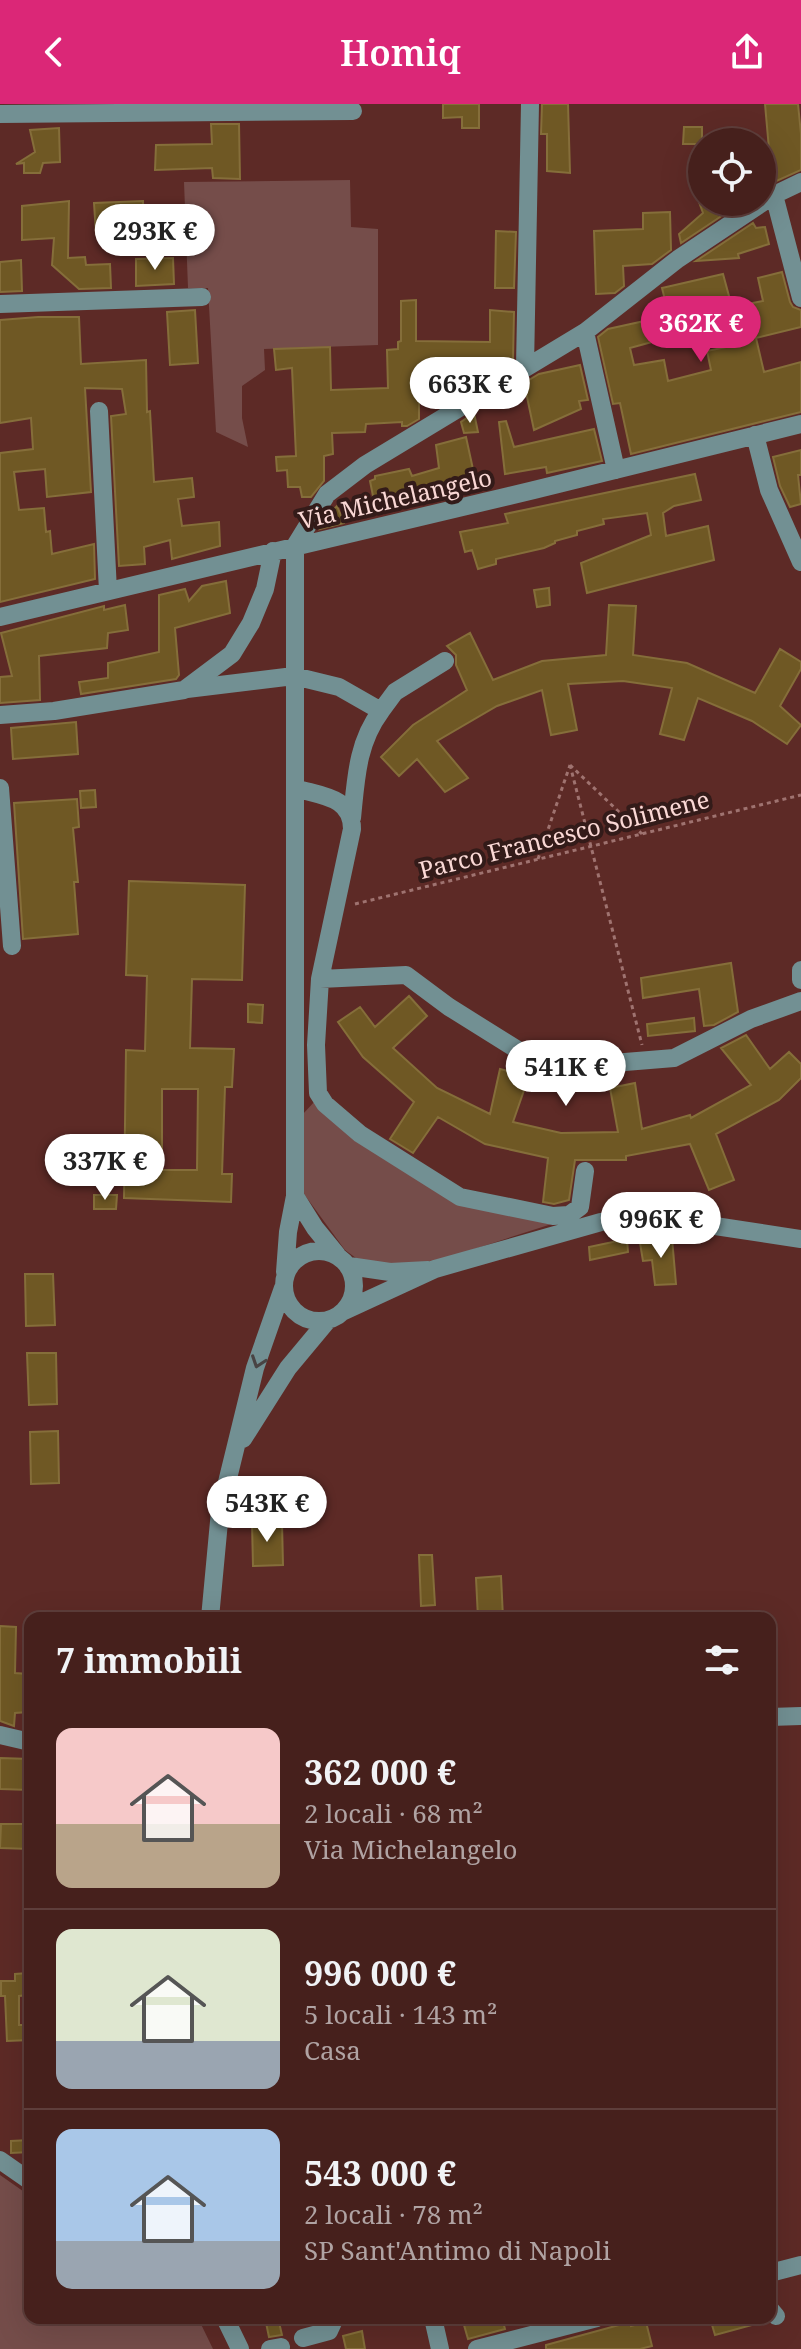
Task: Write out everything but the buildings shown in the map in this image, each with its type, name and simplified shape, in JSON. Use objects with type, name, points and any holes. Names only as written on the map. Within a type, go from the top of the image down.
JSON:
[{"type":"street","points":[[525,367],[530,104]]},
{"type":"street","points":[[0,114],[353,111]]},
{"type":"street","points":[[776,194],[801,182]]},
{"type":"street","points":[[776,203],[801,298]]},
{"type":"street","points":[[211,1612],[220,1511],[255,1368],[284,1280],[295,1196],[295,546],[327,494],[365,465],[585,332],[678,259],[742,216]]},
{"type":"street","points":[[0,304],[202,297]]},
{"type":"street","points":[[585,332],[616,470]]},
{"type":"street","points":[[99,411],[108,591]]},
{"type":"street","name":"Via Michelangelo","points":[[0,617],[801,424]]},
{"type":"street","points":[[755,435],[769,490],[801,562]]},
{"type":"street","points":[[184,690],[232,654],[251,623],[265,589],[273,551]]},
{"type":"street","points":[[445,661],[395,692],[370,726],[362,745],[352,829],[320,979],[316,1045],[318,1093],[325,1104],[360,1134],[460,1197],[553,1216],[569,1215],[580,1207],[585,1171]]},
{"type":"street","points":[[0,715],[54,711],[294,676],[339,687],[381,711]]},
{"type":"street","points":[[0,788],[12,946]]},
{"type":"street","points":[[295,788],[339,802],[346,806],[352,818]]},
{"type":"street","points":[[801,970],[801,980]]},
{"type":"street","points":[[320,979],[406,975],[449,1007],[537,1062],[576,1066],[674,1058],[751,1019],[801,1001]]},
{"type":"street","points":[[232,1455],[288,1368],[353,1294],[354,1285],[343,1261],[315,1228],[295,1196]]},
{"type":"street","points":[[435,1269],[390,1272],[343,1261],[326,1251],[313,1250],[302,1254],[284,1280],[290,1307],[307,1319],[336,1315],[435,1269],[601,1222],[662,1218],[801,1239]]},
{"type":"street","points":[[776,1717],[801,1716]]},
{"type":"street","points":[[0,1735],[24,1741]]},
{"type":"street","points":[[0,2160],[24,2177]]},
{"type":"street","points":[[776,2271],[801,2265]]},
{"type":"street","points":[[228,2324],[240,2349]]},
{"type":"street","points":[[303,2338],[329,2331],[332,2324]]},
{"type":"street","points":[[434,2324],[440,2349]]},
{"type":"street","points":[[477,2349],[574,2324]]},
{"type":"path","points":[[570,765],[642,834]]},
{"type":"path","points":[[570,765],[646,1061]]},
{"type":"path","points":[[538,859],[570,765]]},
{"type":"path","name":"Parco Francesco Solimene","points":[[335,909],[801,795]]},
{"type":"shaded area","points":[[350,180],[351,227],[378,229],[378,345],[264,349],[265,370],[242,386],[242,418],[248,447],[216,432],[208,288],[188,288],[184,182]]},
{"type":"shaded area","points":[[315,1101],[456,1203],[558,1222],[437,1261],[392,1264],[360,1261],[345,1250],[304,1194],[303,1114]]},
{"type":"shaded area","points":[[0,2175],[24,2192],[24,2324],[201,2324],[213,2349],[0,2349]]}]
